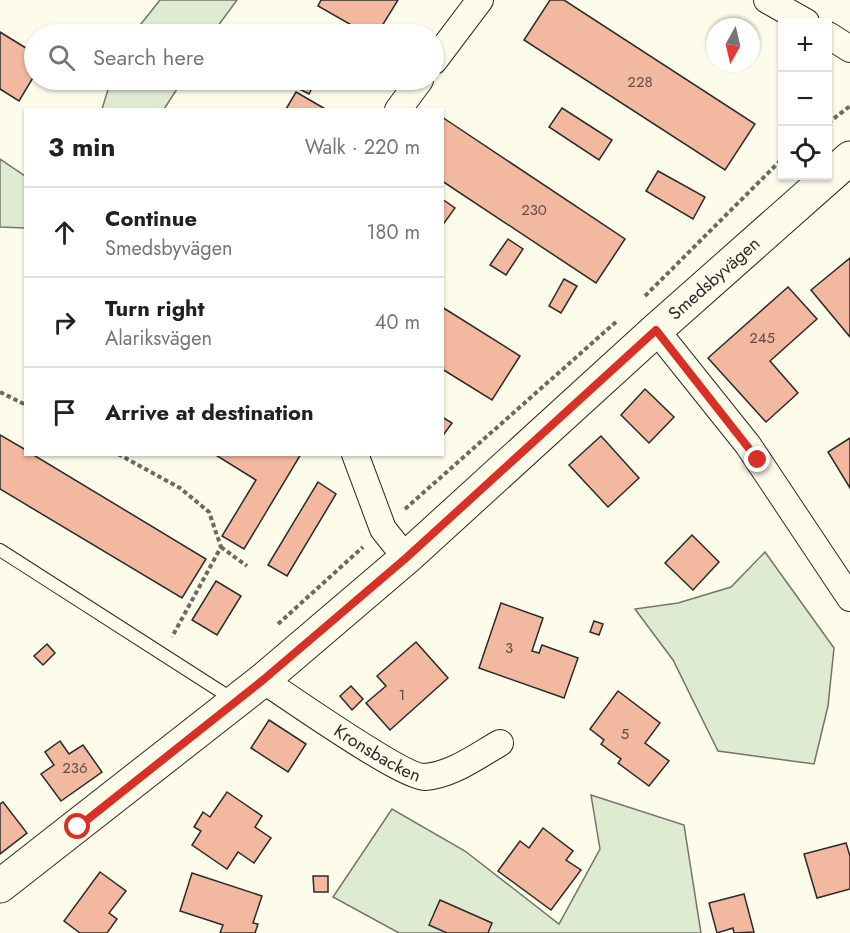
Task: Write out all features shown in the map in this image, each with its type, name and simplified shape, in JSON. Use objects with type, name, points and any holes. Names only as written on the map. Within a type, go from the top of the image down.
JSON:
[{"type":"main road","name":"Smedsbyvägen","points":[[0,886],[236,702],[406,558],[656,330],[850,158]]},
{"type":"street","points":[[444,48],[480,0]]},
{"type":"street","points":[[767,0],[799,18]]},
{"type":"street","points":[[832,38],[850,49]]},
{"type":"street","points":[[399,108],[413,90]]},
{"type":"street","points":[[656,330],[748,445],[850,598]]},
{"type":"street","points":[[356,456],[383,529],[406,558]]},
{"type":"street","name":"Kronsbacken","points":[[263,680],[384,758],[423,777],[447,772],[501,743]]},
{"type":"lane","points":[[0,550],[236,702]]},
{"type":"path","points":[[832,120],[849,108]]},
{"type":"path","points":[[0,392],[24,404]]},
{"type":"path","points":[[122,456],[180,488],[209,512],[221,547],[248,566]]},
{"type":"path","points":[[163,654],[221,547]]},
{"type":"green space","points":[[160,0],[237,0],[219,24],[141,24]]},
{"type":"green space","points":[[108,90],[176,90],[165,108],[102,108]]},
{"type":"green space","points":[[0,159],[24,175],[24,228],[0,227]]},
{"type":"green space","points":[[765,552],[834,648],[828,706],[814,764],[718,751],[673,660],[635,609],[678,603],[731,587]]},
{"type":"green space","points":[[591,795],[684,825],[701,933],[399,933],[333,897],[392,809],[465,851],[559,924],[600,849]]},
{"type":"building","points":[[321,0],[398,0],[383,24],[350,24],[318,6]]},
{"type":"building","points":[[550,0],[564,0],[755,124],[725,170],[524,40]]},
{"type":"building","points":[[0,32],[24,47],[26,90],[19,101],[0,89]]},
{"type":"building","points":[[296,92],[324,108],[287,108]]},
{"type":"building","points":[[562,108],[612,140],[599,160],[549,127]]},
{"type":"building","points":[[444,118],[625,239],[596,283],[444,182]]},
{"type":"building","points":[[658,171],[705,197],[693,219],[646,191]]},
{"type":"building","points":[[444,200],[455,208],[444,223]]},
{"type":"building","points":[[508,239],[523,249],[506,275],[490,265]]},
{"type":"building","points":[[850,258],[850,337],[811,290]]},
{"type":"building","points":[[564,279],[577,286],[561,313],[549,306]]},
{"type":"building","points":[[788,287],[817,319],[770,361],[798,393],[766,422],[708,358]]},
{"type":"building","points":[[444,308],[520,356],[492,400],[444,370]]},
{"type":"building","points":[[645,389],[674,417],[649,443],[621,415]]},
{"type":"building","points":[[444,418],[452,423],[444,434]]},
{"type":"building","points":[[0,435],[24,449],[24,456],[35,456],[206,559],[182,598],[0,489]]},
{"type":"building","points":[[601,436],[639,478],[608,507],[569,465]]},
{"type":"building","points":[[850,438],[850,488],[828,452]]},
{"type":"building","points":[[217,456],[300,456],[244,549],[222,536],[256,480]]},
{"type":"building","points":[[318,482],[336,494],[287,576],[268,565]]},
{"type":"building","points":[[692,535],[719,562],[693,590],[665,563]]},
{"type":"building","points":[[216,581],[241,596],[217,635],[192,620]]},
{"type":"building","points":[[501,603],[543,618],[532,651],[539,653],[542,645],[578,658],[564,698],[479,668]]},
{"type":"building","points":[[594,621],[603,624],[599,635],[590,632]]},
{"type":"building","points":[[416,642],[448,678],[390,730],[366,703],[386,686],[377,676]]},
{"type":"building","points":[[47,644],[55,653],[43,665],[34,656]]},
{"type":"building","points":[[351,686],[363,699],[352,710],[340,696]]},
{"type":"building","points":[[618,691],[660,723],[645,743],[669,761],[649,786],[618,763],[621,759],[601,744],[604,740],[590,729]]},
{"type":"building","points":[[269,720],[306,744],[288,772],[251,748]]},
{"type":"building","points":[[60,741],[69,754],[83,745],[102,772],[61,801],[41,774],[54,765],[45,752]]},
{"type":"building","points":[[227,792],[262,816],[255,827],[271,838],[254,863],[238,852],[227,869],[192,845],[201,831],[194,827],[203,812],[210,817]]},
{"type":"building","points":[[3,802],[27,833],[0,854],[0,804]]},
{"type":"building","points":[[543,828],[573,851],[566,860],[581,870],[551,910],[498,871],[520,841],[529,848]]},
{"type":"building","points":[[846,843],[850,856],[850,889],[817,898],[804,854]]},
{"type":"building","points":[[100,872],[126,891],[109,913],[117,919],[107,933],[80,933],[64,921]]},
{"type":"building","points":[[192,873],[262,896],[253,923],[258,924],[255,933],[220,933],[223,925],[180,911]]},
{"type":"building","points":[[313,876],[328,876],[328,892],[314,892]]},
{"type":"building","points":[[744,894],[754,932],[734,933],[733,928],[717,933],[709,903]]},
{"type":"building","points":[[440,900],[492,923],[488,933],[447,933],[429,925]]},
{"type":"route","points":[[78,827],[263,680],[406,558],[656,330],[758,460]]}]
